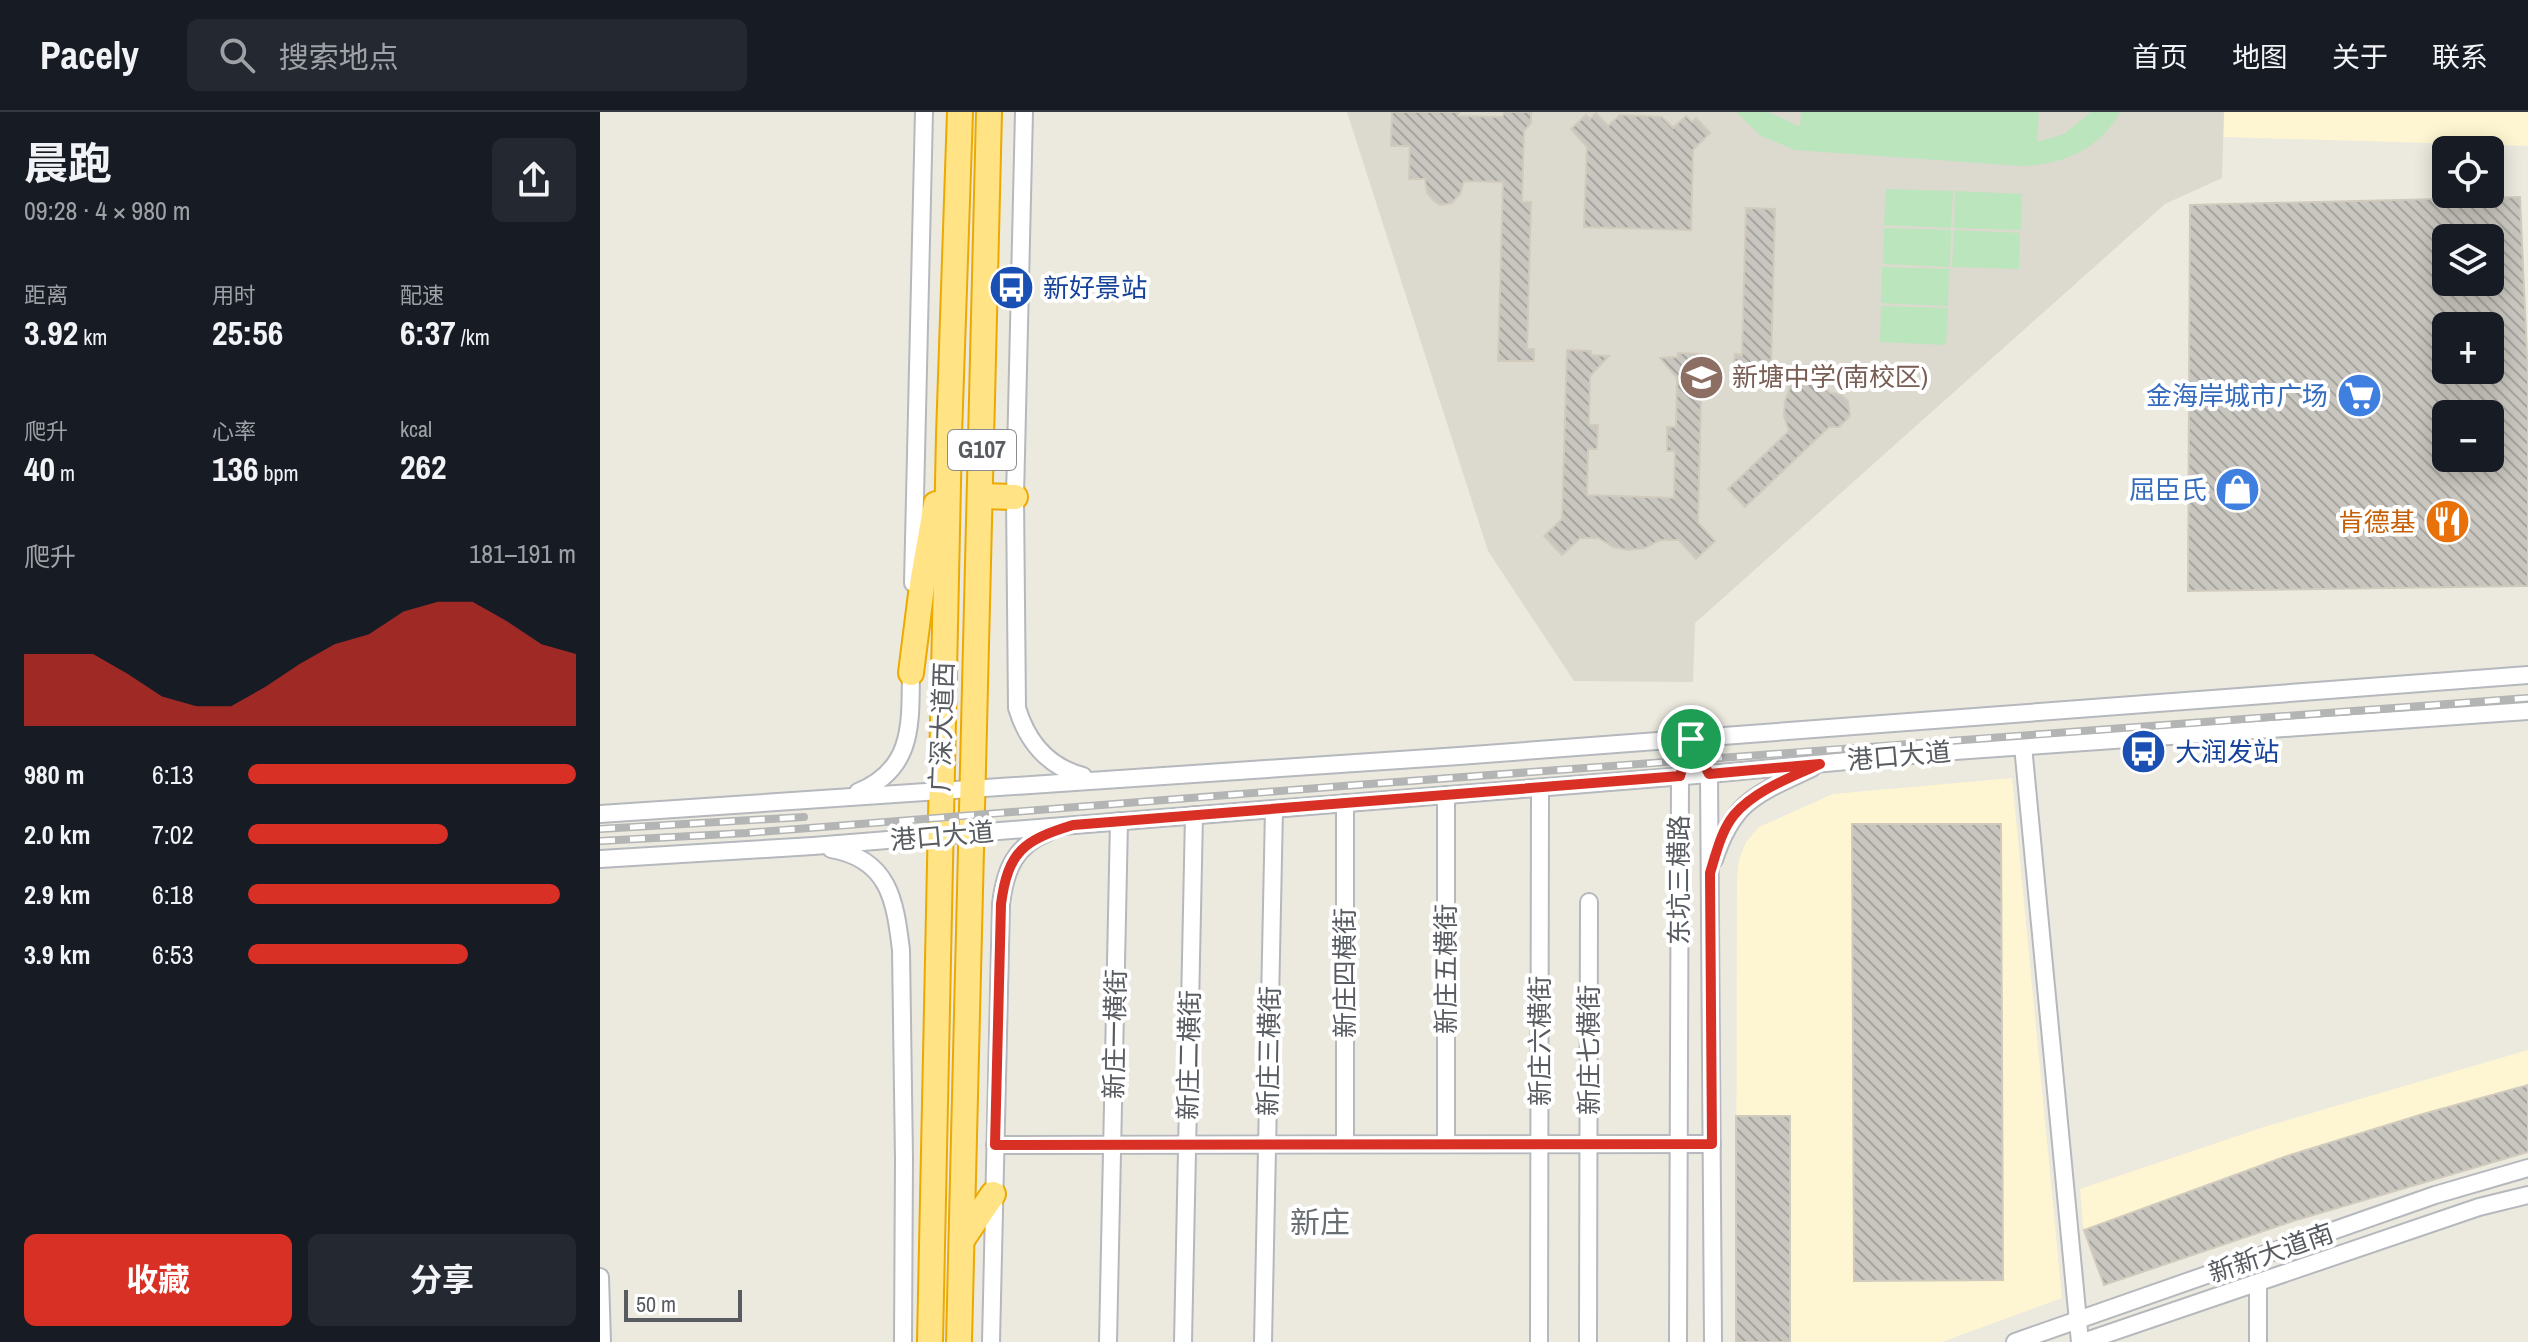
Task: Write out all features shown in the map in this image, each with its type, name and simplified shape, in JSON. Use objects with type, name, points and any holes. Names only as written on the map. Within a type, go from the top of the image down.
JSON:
[{"type":"highway","name":"广深大道西","points":[[930,1342],[939,836],[960,112]]},
{"type":"highway","name":"广深大道西","points":[[959,1342],[989,112]]},
{"type":"highway","points":[[911,673],[923,578],[949,435]]},
{"type":"highway","points":[[981,496],[1015,497]]},
{"type":"highway","points":[[962,1240],[993,1194]]},
{"type":"street","points":[[842,798],[877,784],[888,775],[900,761],[905,745],[911,673],[924,112]]},
{"type":"street","points":[[1024,112],[1015,497],[1017,708],[1024,729],[1037,748],[1053,763],[1069,772],[1096,779]]},
{"type":"street","name":"港口大道","points":[[600,814],[1691,739],[2528,675]]},
{"type":"street","name":"港口大道","points":[[600,859],[939,836],[2023,746],[2528,711]]},
{"type":"street","name":"东坑三横路","points":[[1691,739],[1709,774],[1713,1342]]},
{"type":"street","name":"东坑三横路","points":[[1678,1342],[1680,776],[1691,739]]},
{"type":"street","points":[[2023,746],[2082,1342]]},
{"type":"street","points":[[1710,873],[1723,835],[1734,815],[1765,791],[1820,764]]},
{"type":"street","name":"新庄六横街","points":[[1539,1342],[1540,788]]},
{"type":"street","name":"新庄五横街","points":[[1446,795],[1446,1143]]},
{"type":"street","name":"新庄四横街","points":[[1345,803],[1345,1143]]},
{"type":"street","name":"新庄三横街","points":[[1263,1342],[1274,809]]},
{"type":"street","name":"新庄二横街","points":[[1183,1342],[1194,815]]},
{"type":"street","name":"新庄一横街","points":[[1108,1342],[1119,821]]},
{"type":"street","points":[[991,1342],[1004,884],[1008,868],[1031,840],[1073,825]]},
{"type":"street","points":[[813,846],[845,851],[881,874],[897,919],[901,950],[904,1144],[903,1342]]},
{"type":"street","name":"新庄七横街","points":[[1588,1342],[1589,902]]},
{"type":"street","points":[[995,1145],[1712,1144]]},
{"type":"street","name":"新新大道南","points":[[2015,1342],[2435,1195],[2528,1168]]},
{"type":"street","name":"新新大道南","points":[[2082,1342],[2451,1216],[2528,1195]]},
{"type":"street","points":[[600,1277],[602,1342]]},
{"type":"street","points":[[2258,1284],[2258,1342]]},
{"type":"shaded area","name":"新塘中学(南校区)","points":[[1347,112],[2224,112],[2222,178],[2165,204],[1695,623],[1693,682],[1574,681],[1488,551]]},
{"type":"shaded area","points":[[2224,112],[2528,112],[2528,146],[2504,145],[2504,136],[2432,136],[2432,143],[2223,137]]},
{"type":"shaded area","points":[[2012,778],[2062,1298],[1942,1342],[1736,1342],[1737,879],[1739,860],[1746,842],[1759,827],[1833,794]]},
{"type":"shaded area","points":[[2528,1050],[2528,1152],[2293,1221],[2104,1285],[2083,1226],[2080,1189],[2264,1127]]},
{"type":"green space","points":[[1736,112],[1769,112],[1800,127],[1801,112],[2039,112],[2037,142],[2064,134],[2091,112],[2120,112],[2112,125],[2091,145],[2065,158],[2022,166],[1795,150],[1761,136]]},
{"type":"green space","points":[[1886,189],[1953,191],[1951,228],[1884,225]]},
{"type":"green space","points":[[1955,191],[2022,194],[2021,230],[1954,228]]},
{"type":"green space","points":[[1884,228],[1951,230],[1950,267],[1883,264]]},
{"type":"green space","points":[[1954,230],[2020,233],[2019,269],[1952,267]]},
{"type":"green space","points":[[1882,267],[1949,269],[1948,306],[1881,303]]},
{"type":"green space","points":[[1881,306],[1948,308],[1946,345],[1880,342]]},
{"type":"building","points":[[1392,112],[1459,112],[1458,116],[1502,117],[1505,112],[1531,112],[1531,123],[1524,131],[1522,202],[1531,202],[1527,349],[1534,349],[1534,361],[1498,361],[1503,182],[1464,181],[1460,194],[1452,203],[1440,205],[1435,202],[1427,193],[1425,179],[1409,179],[1410,146],[1391,146]]},
{"type":"building","points":[[1596,113],[1608,126],[1620,115],[1662,117],[1673,128],[1686,116],[1692,122],[1696,118],[1710,133],[1693,150],[1691,230],[1584,227],[1587,147],[1571,129],[1586,115],[1590,119]]},
{"type":"building","name":"金海岸城市广场","points":[[2504,197],[2520,197],[2528,378],[2528,586],[2188,591],[2190,205],[2432,199],[2432,208],[2504,208]]},
{"type":"building","points":[[1746,208],[1775,209],[1771,368],[1734,367],[1735,354],[1742,355]]},
{"type":"building","points":[[1567,350],[1591,351],[1591,355],[1609,356],[1590,376],[1589,425],[1598,425],[1597,449],[1588,449],[1587,495],[1674,498],[1675,451],[1667,451],[1667,427],[1676,427],[1677,378],[1660,358],[1678,357],[1678,353],[1702,354],[1698,523],[1715,541],[1696,559],[1679,540],[1660,540],[1645,548],[1629,550],[1613,547],[1599,538],[1580,538],[1562,555],[1544,536],[1562,519]]},
{"type":"building","points":[[1805,367],[1830,393],[1840,394],[1848,401],[1850,416],[1839,427],[1829,427],[1745,507],[1728,489],[1789,431],[1784,416],[1790,387],[1786,384]]},
{"type":"building","points":[[1852,824],[2001,824],[2003,1280],[1854,1281]]},
{"type":"building","points":[[2528,1085],[2528,1152],[2293,1221],[2104,1285],[2084,1230],[2287,1156]]},
{"type":"building","points":[[1736,1116],[1790,1116],[1790,1342],[1736,1342]]},
{"type":"railway","points":[[600,841],[746,833],[2528,698]]},
{"type":"railway","points":[[600,829],[804,817]]},
{"type":"place","name":"新好景站","points":[[1012,288]]},
{"type":"place","name":"新塘中学(南校区)","points":[[1701,377]]},
{"type":"place","name":"金海岸城市广场","points":[[2359,396]]},
{"type":"place","name":"屈臣氏","points":[[2238,490]]},
{"type":"place","name":"肯德基","points":[[2447,522]]},
{"type":"place","name":"大润发站","points":[[2144,752]]},
{"type":"district","name":"新庄","points":[[1320,1223]]},
{"type":"route","points":[[1691,739],[1709,774],[1820,764],[1765,791],[1734,815],[1723,835],[1710,873],[1712,1144],[995,1145],[1001,904],[1008,868],[1031,840],[1073,825],[1680,776],[1691,739]]}]
